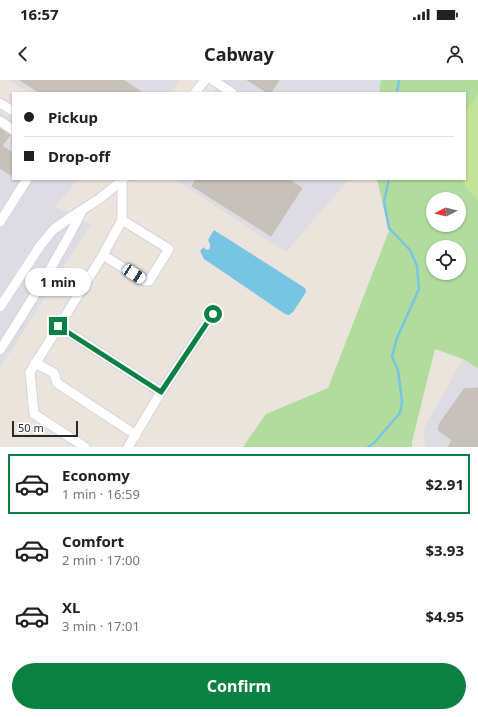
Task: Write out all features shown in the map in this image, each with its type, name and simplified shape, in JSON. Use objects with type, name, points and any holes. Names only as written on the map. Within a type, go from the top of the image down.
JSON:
[{"type":"street","points":[[196,92],[205,80]]},
{"type":"street","points":[[213,80],[231,92]]},
{"type":"street","points":[[0,103],[12,110]]},
{"type":"street","points":[[0,121],[12,129]]},
{"type":"street","points":[[0,222],[26,180]]},
{"type":"street","points":[[0,307],[40,246],[53,230],[121,180]]},
{"type":"street","points":[[85,447],[34,414],[30,372],[103,255],[122,220],[121,180]]},
{"type":"street","points":[[0,350],[26,310],[82,210]]},
{"type":"street","points":[[103,255],[144,281],[149,281],[169,250],[122,220]]},
{"type":"street","points":[[128,447],[161,392],[213,314]]},
{"type":"street","points":[[58,326],[161,392]]},
{"type":"street","points":[[35,363],[54,373],[57,383],[136,435]]},
{"type":"path","points":[[478,245],[470,251],[472,257],[478,262]]},
{"type":"shaded area","points":[[8,80],[180,80],[171,92],[28,92]]},
{"type":"shaded area","points":[[222,80],[381,80],[379,92],[214,92]]},
{"type":"shaded area","points":[[0,112],[12,119],[12,180],[77,180],[55,207],[91,224],[0,368]]},
{"type":"shaded area","points":[[176,180],[348,180],[286,252]]},
{"type":"shaded area","points":[[463,359],[478,368],[478,447],[425,447],[424,428]]},
{"type":"green space","points":[[381,80],[478,80],[478,368],[463,359],[435,349],[412,447],[243,447],[266,414],[328,388],[389,231],[377,180],[466,180],[466,92],[379,92]]},
{"type":"green space","points":[[478,94],[478,200],[467,189],[462,180],[466,180],[466,110]]},
{"type":"water","points":[[214,230],[305,288],[306,292],[293,312],[289,315],[285,314],[204,259],[200,251],[204,247],[208,250],[210,248],[208,240]]},
{"type":"building","points":[[20,80],[123,80],[141,92],[38,92]]},
{"type":"building","points":[[247,80],[279,80],[272,92],[266,92]]},
{"type":"building","points":[[0,128],[10,135],[2,146],[12,152],[12,172],[10,175],[0,168]]},
{"type":"building","points":[[195,180],[290,180],[302,188],[271,236],[192,186]]},
{"type":"building","points":[[478,388],[478,447],[448,447],[452,440],[438,430],[440,423],[464,389]]},
{"type":"waterway","points":[[397,92],[399,80]]},
{"type":"waterway","points":[[368,447],[374,443],[400,413],[402,402],[398,370],[392,357],[397,338],[419,289],[417,266],[410,250],[389,228],[384,202],[389,180]]},
{"type":"route","points":[[58,326],[161,392],[213,314]]}]
